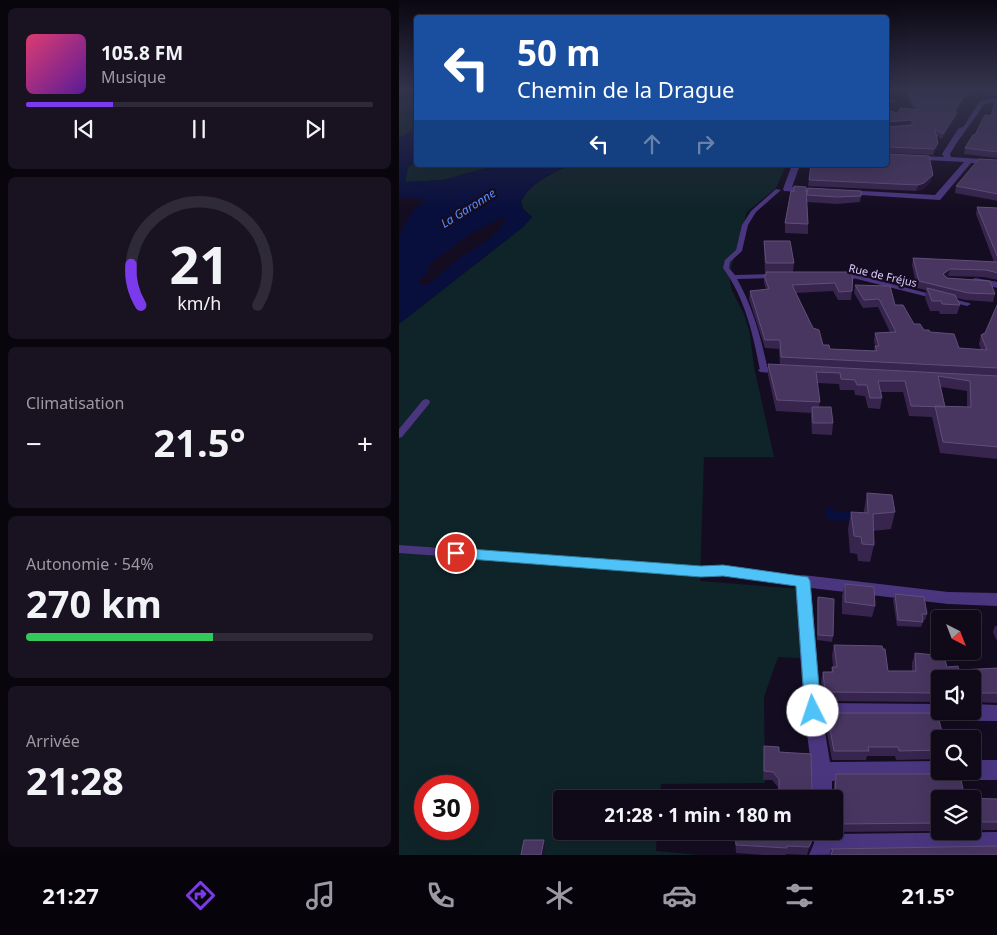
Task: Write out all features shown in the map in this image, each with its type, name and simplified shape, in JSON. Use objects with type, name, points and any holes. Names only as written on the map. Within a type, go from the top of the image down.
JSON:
[{"type":"street","points":[[948,158],[947,154],[962,129]]},
{"type":"street","points":[[889,156],[997,162]]},
{"type":"street","points":[[795,167],[782,189],[937,198],[967,165],[969,159]]},
{"type":"street","points":[[965,281],[997,285]]},
{"type":"street","points":[[764,370],[793,372]]},
{"type":"street","points":[[822,790],[822,772],[813,711],[803,581],[948,598],[997,600]]},
{"type":"street","points":[[813,711],[997,713]]},
{"type":"street","points":[[981,770],[997,770]]},
{"type":"street","points":[[822,772],[931,771]]},
{"type":"street","points":[[822,844],[997,842]]},
{"type":"lane","points":[[764,370],[756,334],[734,277],[726,268],[727,261],[739,250],[745,225],[754,211],[782,189]]},
{"type":"lane","name":"Rue de Fréjus","points":[[835,275],[857,278],[967,304]]},
{"type":"lane","points":[[734,277],[780,276]]},
{"type":"lane","points":[[399,436],[426,402]]},
{"type":"lane","points":[[399,549],[701,572],[723,571],[803,581]]},
{"type":"green space","points":[[399,129],[414,129],[414,129],[399,138]]},
{"type":"green space","points":[[414,164],[414,167],[489,167],[444,180],[405,182],[408,167]]},
{"type":"green space","points":[[566,167],[785,167],[776,188],[747,212],[729,275],[732,291],[744,314],[750,334],[754,367],[774,457],[704,457],[700,581],[801,589],[800,658],[778,657],[764,697],[765,783],[661,784],[660,790],[553,790],[553,840],[657,840],[656,851],[701,855],[399,855],[399,324],[523,227],[532,217],[523,209],[521,201],[537,183]]},
{"type":"water","name":"La Garonne","points":[[414,129],[414,164],[408,167],[405,182],[444,180],[489,167],[566,167],[542,179],[525,194],[521,201],[523,209],[532,217],[523,227],[399,324],[399,236],[413,210],[426,200],[404,197],[399,199],[399,138]],"holes":[[[503,217],[505,218],[502,225],[490,238],[458,259],[431,282],[424,285],[420,284],[418,281],[426,274],[429,264],[472,233]]]},
{"type":"water","points":[[828,508],[833,508],[833,511],[852,512],[853,521],[827,520],[826,511]]},
{"type":"building","points":[[889,129],[946,129],[943,134],[935,129],[938,143],[934,149],[889,147]]},
{"type":"building","points":[[978,129],[998,129],[998,152],[965,148],[973,135],[975,135]]},
{"type":"building","points":[[889,154],[929,156],[933,175],[924,183],[918,185],[809,180],[811,167],[889,167]]},
{"type":"building","points":[[979,159],[998,160],[998,194],[956,186]]},
{"type":"building","points":[[794,186],[806,187],[808,224],[785,223],[791,191],[794,192]]},
{"type":"building","points":[[808,188],[861,191],[861,196],[807,195]]},
{"type":"building","points":[[977,207],[998,208],[998,258]]},
{"type":"building","points":[[764,241],[790,241],[794,263],[766,263]]},
{"type":"building","points":[[913,258],[998,262],[998,273],[986,270],[950,269],[943,274],[947,278],[990,281],[995,294],[968,293],[919,281]]},
{"type":"building","points":[[766,272],[853,272],[852,291],[839,292],[835,283],[792,285],[813,328],[819,330],[823,345],[829,345],[830,349],[877,351],[875,346],[879,346],[875,333],[896,332],[879,299],[864,300],[855,285],[890,286],[895,305],[903,305],[914,324],[920,324],[924,330],[929,330],[930,332],[954,334],[959,348],[987,350],[981,335],[985,333],[998,303],[998,368],[781,357],[780,340],[765,340],[750,291],[769,289],[764,275],[766,275]]},
{"type":"building","points":[[927,288],[955,295],[960,305],[942,304],[941,301],[932,301]]},
{"type":"building","points":[[768,364],[998,376],[998,447],[943,442],[935,407],[911,406],[905,381],[878,381],[882,398],[870,398],[867,385],[857,385],[855,380],[841,379],[840,373],[816,372],[820,402],[777,400]],"holes":[[[938,376],[970,381],[971,407],[945,406]]]},
{"type":"building","points":[[812,407],[831,407],[833,423],[813,423]]},
{"type":"building","points":[[867,493],[892,495],[895,512],[873,514],[874,545],[862,544],[861,537],[854,536],[851,512],[868,513]]},
{"type":"building","points":[[845,584],[874,587],[875,606],[845,602]]},
{"type":"building","points":[[895,594],[924,597],[927,614],[922,614],[923,622],[898,620]]},
{"type":"building","points":[[818,597],[834,599],[833,636],[818,635]]},
{"type":"building","points":[[834,645],[882,646],[885,649],[888,671],[916,671],[915,653],[931,655],[931,660],[945,660],[947,667],[958,666],[959,670],[931,670],[931,693],[825,692],[823,672],[833,672],[832,667],[837,667]]},
{"type":"building","points":[[998,668],[998,693],[981,693],[981,670],[959,670]]},
{"type":"building","points":[[827,713],[931,713],[931,720],[939,720],[942,730],[931,730],[931,750],[899,751],[898,747],[868,747],[869,751],[834,751]]},
{"type":"building","points":[[764,746],[779,747],[779,752],[811,754],[812,790],[779,790],[779,779],[773,772],[764,771]]},
{"type":"building","points":[[836,774],[931,774],[931,780],[961,780],[963,790],[931,790],[931,823],[843,824],[843,790],[835,790]]},
{"type":"building","points":[[981,798],[998,799],[998,822],[981,822]]},
{"type":"building","points":[[524,840],[544,840],[541,855],[521,855]]},
{"type":"building","points":[[736,840],[812,840],[809,847],[787,846],[787,848],[736,845]]},
{"type":"building","points":[[998,846],[998,855],[831,855],[833,849],[831,849]]},
{"type":"route","points":[[456,553],[701,572],[723,571],[803,581],[813,711]]}]
